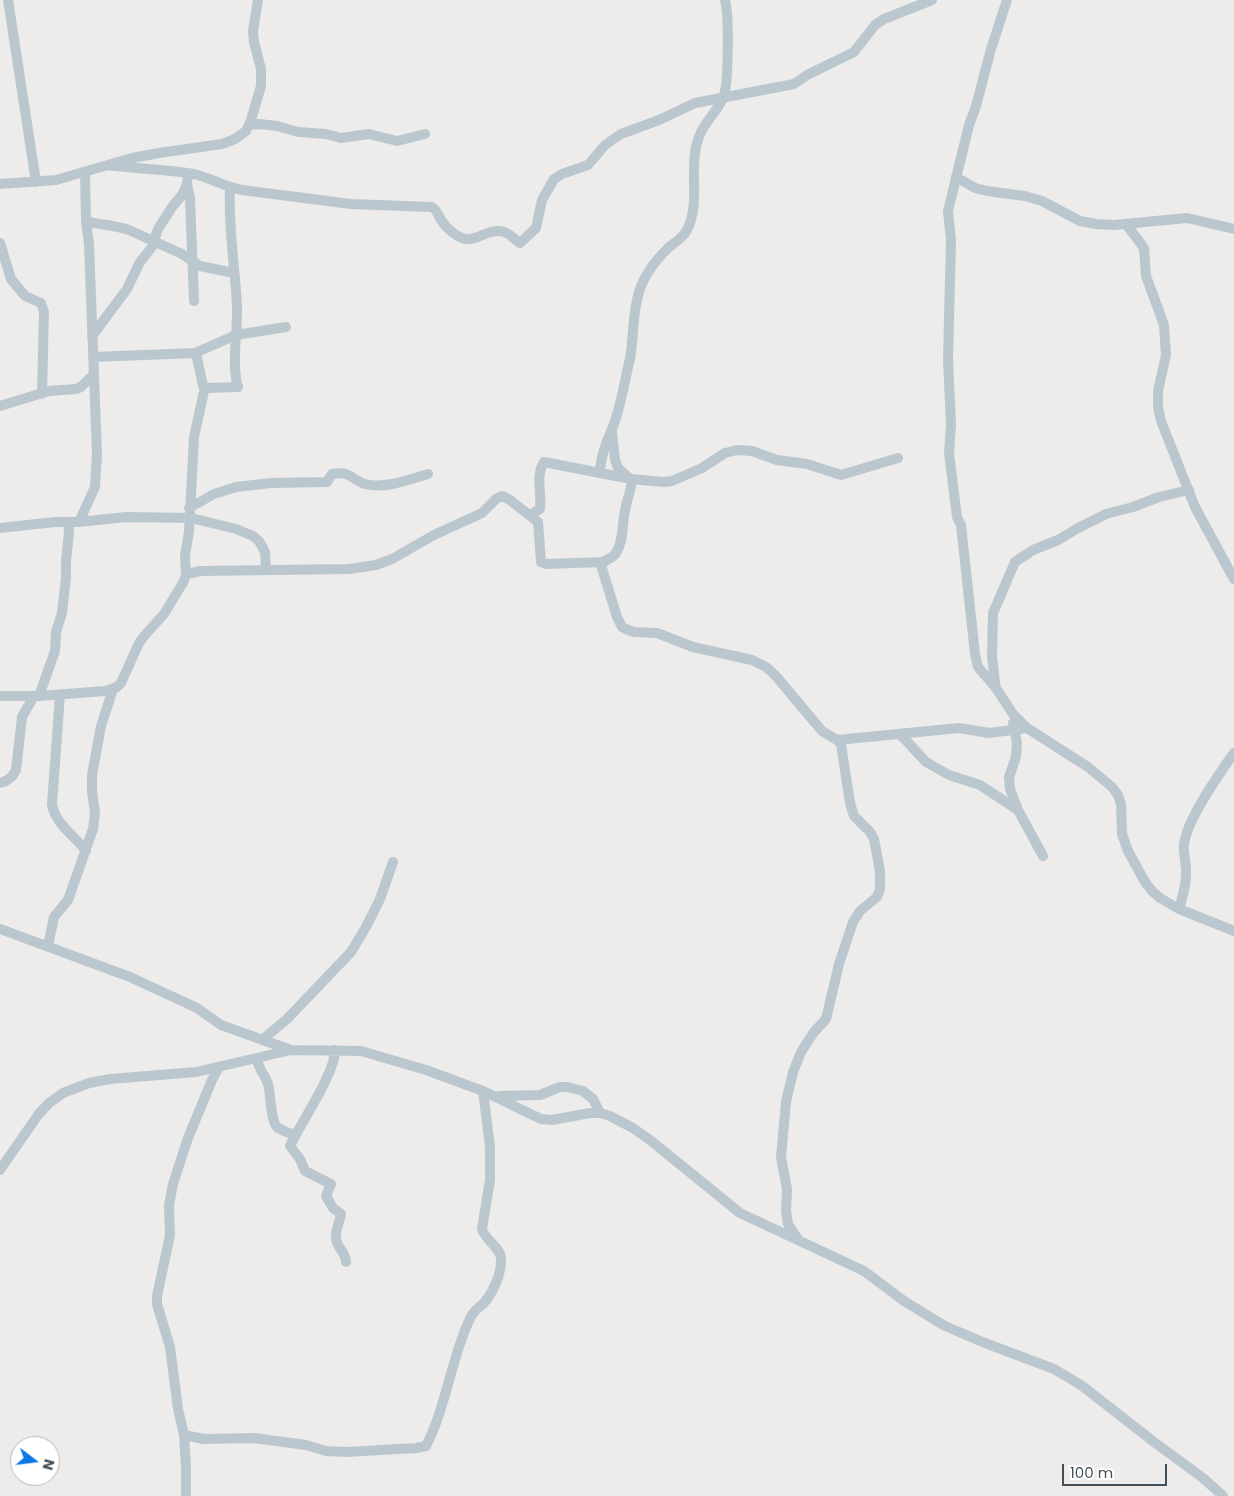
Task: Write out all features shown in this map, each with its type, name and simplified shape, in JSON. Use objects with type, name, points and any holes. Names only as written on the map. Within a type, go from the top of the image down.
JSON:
[{"type":"street","points":[[8,0],[36,182]]},
{"type":"street","points":[[0,184],[56,180],[159,153],[222,144],[235,139],[246,131],[256,110],[262,78],[254,42],[258,0]]},
{"type":"street","points":[[599,473],[605,446],[612,431],[630,358],[639,290],[652,266],[660,256],[680,240],[690,224],[695,193],[695,149],[700,133],[723,98],[729,25],[728,8],[725,0]]},
{"type":"street","points":[[108,165],[188,179],[208,178],[242,190],[351,204],[432,207],[444,224],[461,238],[471,240],[483,234],[501,231],[511,234],[520,243],[536,228],[546,192],[554,179],[562,174],[588,165],[605,145],[621,134],[659,120],[695,103],[794,84],[806,75],[854,52],[875,25],[932,0]]},
{"type":"street","points":[[1007,0],[969,124],[948,211],[951,240],[948,360],[951,425],[949,453],[957,517],[961,525],[978,667],[996,688],[1013,714],[1027,728],[1088,767],[1112,787],[1118,795],[1121,804],[1122,834],[1128,851],[1145,882],[1160,898],[1179,909],[1234,931]]},
{"type":"street","points":[[249,125],[277,126],[298,132],[326,134],[341,138],[369,134],[397,141],[425,134]]},
{"type":"street","points":[[0,783],[14,775],[22,717],[36,696],[55,651],[56,632],[62,613],[69,532],[93,493],[96,479],[90,244],[86,221],[85,172]]},
{"type":"street","points":[[956,177],[981,189],[1025,196],[1042,201],[1080,221],[1096,224],[1126,224],[1187,218],[1234,229]]},
{"type":"street","points":[[92,336],[127,289],[140,262],[152,247],[158,229],[182,195],[188,179]]},
{"type":"street","points":[[188,179],[194,301]]},
{"type":"street","points":[[205,387],[238,387],[236,381],[237,308],[229,208],[230,187]]},
{"type":"street","points":[[86,221],[121,227],[153,240],[208,268],[234,273]]},
{"type":"street","points":[[1126,224],[1144,248],[1146,276],[1164,325],[1166,355],[1158,391],[1158,407],[1167,436],[1195,507],[1234,579]]},
{"type":"street","points":[[0,242],[2,256],[14,284],[25,296],[39,301],[44,312],[42,394]]},
{"type":"street","points":[[93,357],[196,353],[207,346],[236,335],[286,327]]},
{"type":"street","points":[[196,353],[201,382],[205,387]]},
{"type":"street","points":[[0,406],[49,391],[76,389],[94,374]]},
{"type":"street","points":[[0,696],[60,695],[113,689],[121,683],[139,644],[164,614],[186,574],[185,555],[189,532],[194,437],[205,387]]},
{"type":"street","points":[[186,574],[201,571],[341,569],[376,565],[392,559],[413,546],[482,513],[499,497],[510,500],[539,524],[539,556],[541,562],[547,564],[603,562],[613,557],[618,549],[632,482],[618,468],[612,431]]},
{"type":"street","points":[[530,515],[540,509],[540,473],[544,462],[599,473],[664,482],[672,481],[702,468],[725,453],[737,450],[752,451],[777,460],[808,464],[841,475],[898,458]]},
{"type":"street","points":[[189,513],[214,494],[236,487],[271,483],[327,482],[332,474],[340,473],[352,476],[366,484],[384,485],[428,474]]},
{"type":"street","points":[[996,688],[992,656],[993,614],[1015,562],[1033,550],[1058,540],[1106,514],[1133,507],[1159,497],[1189,490]]},
{"type":"street","points":[[0,528],[55,522],[189,513],[253,536],[265,552],[266,570]]},
{"type":"street","points":[[603,562],[601,565],[602,570],[616,617],[622,627],[634,632],[664,635],[693,647],[752,660],[766,667],[775,675],[822,731],[841,744],[846,788],[854,816],[870,832],[874,839],[880,871],[880,889],[877,897],[860,911],[853,922],[839,964],[826,1019],[814,1032],[801,1052],[793,1072],[786,1102],[781,1157],[787,1189],[786,1211],[788,1224],[798,1240]]},
{"type":"street","points":[[48,946],[54,917],[68,900],[93,829],[95,813],[92,775],[101,726],[113,689]]},
{"type":"street","points":[[60,695],[52,804],[58,820],[74,835],[86,851]]},
{"type":"street","points":[[1013,714],[1017,743],[1016,757],[1009,777],[1010,789],[1018,810],[1043,856]]},
{"type":"street","points":[[837,740],[959,728],[989,733],[1027,728]]},
{"type":"street","points":[[901,734],[926,762],[949,775],[980,785],[1018,810]]},
{"type":"street","points":[[1179,909],[1185,887],[1184,845],[1187,830],[1214,781],[1234,753]]},
{"type":"street","points":[[266,1042],[351,952],[380,899],[393,862]]},
{"type":"street","points":[[0,928],[130,977],[197,1008],[221,1026],[291,1050]]},
{"type":"street","points":[[266,1042],[272,1050],[269,1056]]},
{"type":"street","points":[[0,1170],[38,1115],[49,1103],[63,1093],[89,1083],[110,1078],[196,1072],[291,1050],[361,1050],[426,1070],[483,1091],[541,1119],[552,1120],[600,1113],[610,1116],[639,1132],[740,1213],[864,1271],[904,1301],[945,1326],[1054,1369],[1074,1381],[1203,1478],[1223,1496]]},
{"type":"street","points":[[335,1050],[334,1060],[328,1074],[290,1146],[300,1159],[305,1171],[331,1184],[326,1196],[333,1208],[341,1214],[336,1226],[336,1240],[345,1254],[346,1262]]},
{"type":"street","points":[[257,1059],[260,1072],[268,1084],[273,1119],[277,1127],[295,1135]]},
{"type":"street","points":[[186,1496],[184,1435],[178,1409],[170,1347],[157,1304],[157,1296],[169,1246],[170,1196],[188,1138],[219,1067]]},
{"type":"street","points":[[495,1096],[540,1095],[560,1087],[567,1087],[583,1091],[593,1099],[600,1113]]},
{"type":"street","points":[[184,1435],[204,1439],[254,1438],[306,1445],[326,1451],[346,1452],[426,1446],[441,1409],[465,1330],[473,1313],[494,1288],[500,1267],[501,1257],[499,1252],[482,1229],[490,1180],[490,1147],[483,1091]]}]
